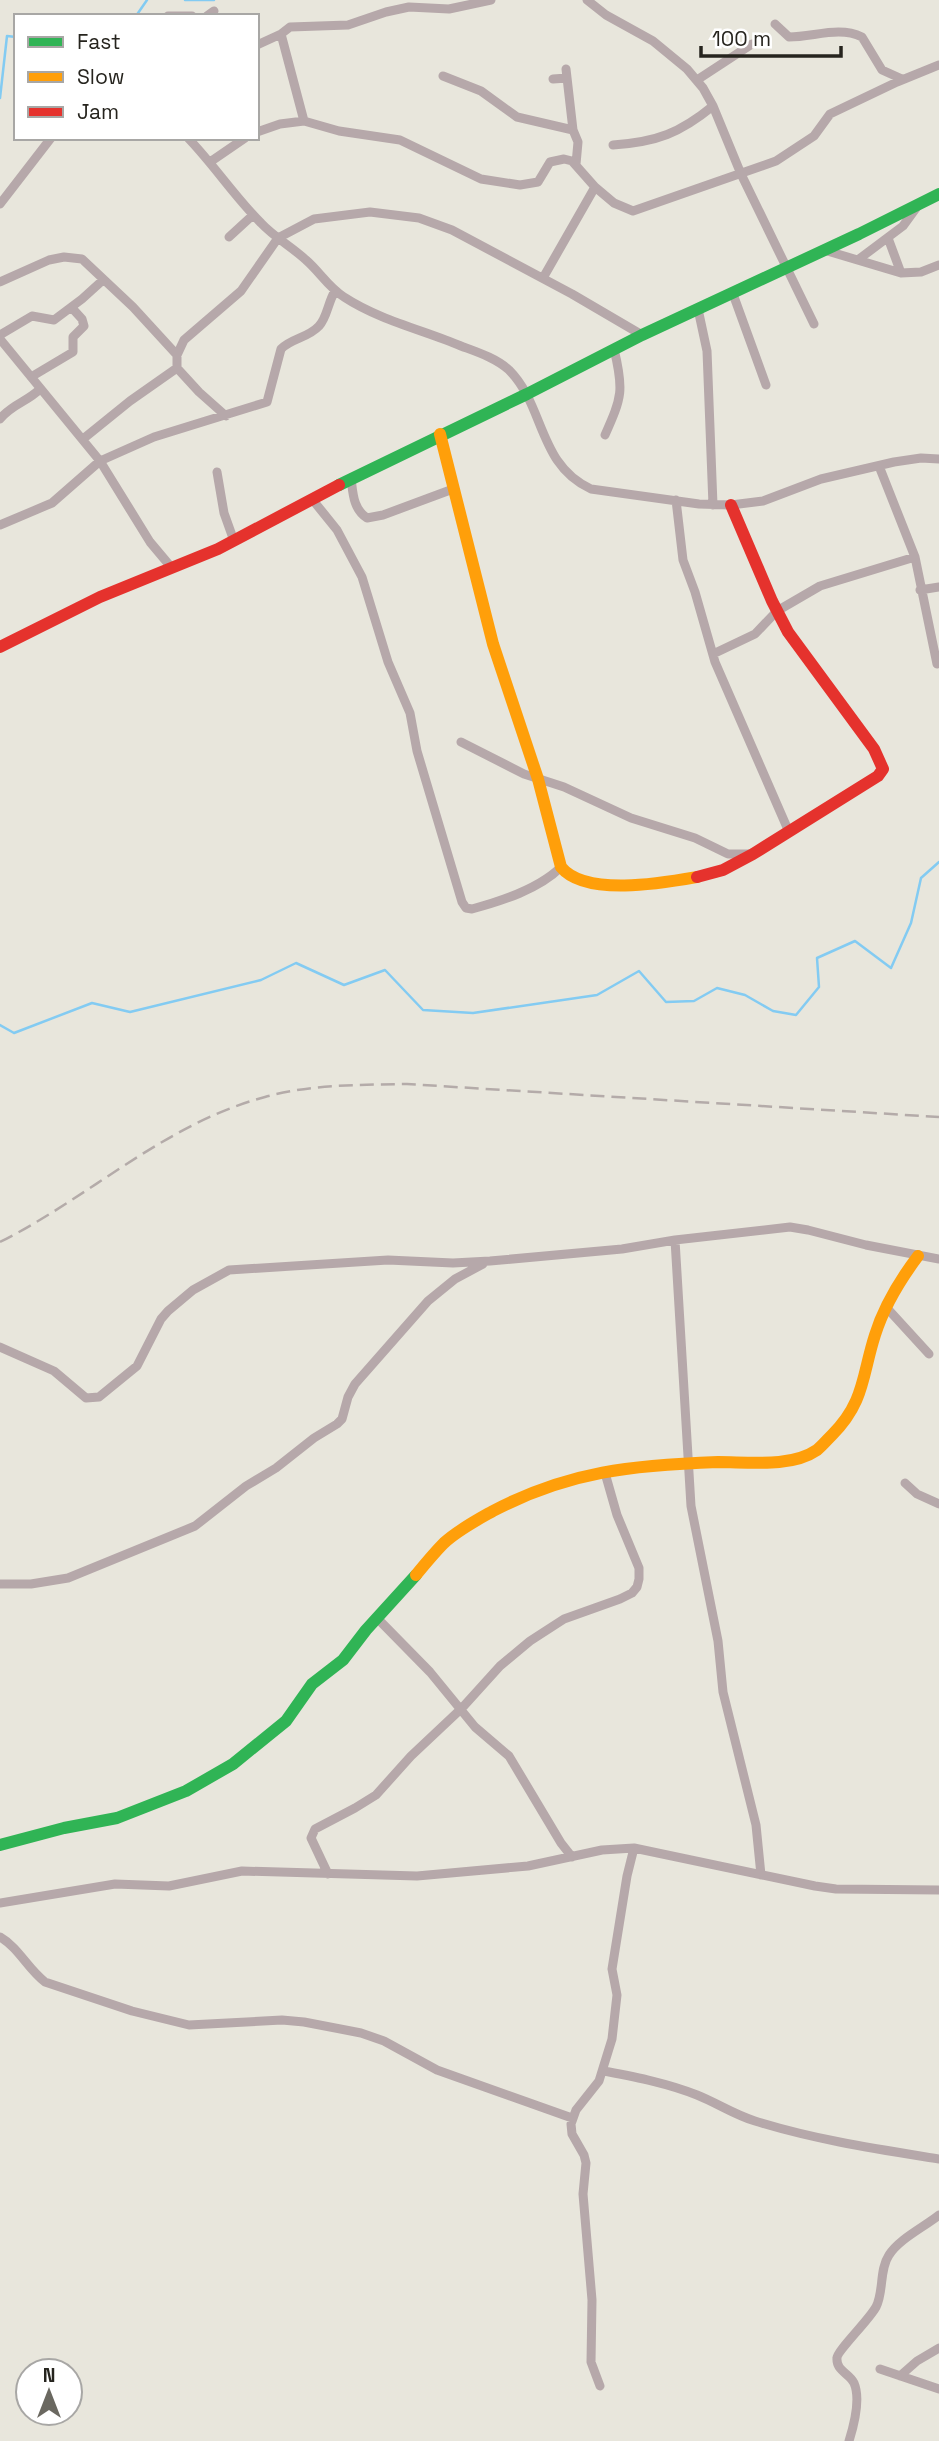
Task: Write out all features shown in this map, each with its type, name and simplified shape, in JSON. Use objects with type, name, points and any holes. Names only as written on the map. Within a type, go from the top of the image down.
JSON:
[{"type":"street","points":[[259,45],[290,27],[348,25],[409,7],[457,8],[491,0]]},
{"type":"street","points":[[587,0],[606,15],[653,41],[697,80],[713,106],[741,174],[814,324]]},
{"type":"street","points":[[775,24],[789,37],[831,32],[857,34],[862,37],[882,70],[903,79]]},
{"type":"street","points":[[281,34],[304,121]]},
{"type":"street","points":[[697,80],[752,44]]},
{"type":"street","points":[[259,131],[280,124],[304,121],[339,131],[400,140],[472,177],[511,184],[534,184],[538,182],[547,164],[564,159],[576,164],[595,187],[614,203],[633,211],[786,156],[814,136],[830,114],[939,65]]},
{"type":"street","points":[[553,79],[566,74],[573,130],[578,142],[576,164]]},
{"type":"street","points":[[443,76],[481,91],[521,118],[573,130]]},
{"type":"street","points":[[613,145],[648,142],[673,134],[713,106]]},
{"type":"street","points":[[0,204],[49,140]]},
{"type":"street","points":[[190,140],[253,215],[307,260],[335,291],[346,299],[384,317],[493,359],[509,370],[527,394],[539,428],[560,466],[575,481],[600,491],[732,505],[763,501],[821,479],[879,466],[910,460],[939,459]]},
{"type":"street","points":[[210,162],[242,140]]},
{"type":"street","points":[[543,278],[595,187]]},
{"type":"street","points":[[0,647],[100,597],[234,541],[351,478],[527,394],[642,335],[920,204],[938,198]]},
{"type":"street","points":[[859,259],[888,238],[910,218],[920,204]]},
{"type":"street","points":[[226,416],[177,368],[177,355],[184,340],[241,291],[278,238],[314,219],[370,212],[400,214],[434,222],[543,278],[642,335]]},
{"type":"street","points":[[229,237],[253,215]]},
{"type":"street","points":[[888,238],[901,273]]},
{"type":"street","points":[[824,250],[901,273],[921,272],[939,265]]},
{"type":"street","points":[[0,282],[32,267],[64,257],[82,259],[177,355]]},
{"type":"street","points":[[103,280],[54,320],[32,316],[0,337],[100,461],[150,542],[171,567]]},
{"type":"street","points":[[0,525],[52,503],[100,461],[184,426],[267,402],[281,349],[287,343],[305,337],[320,326],[335,291]]},
{"type":"street","points":[[733,294],[766,385]]},
{"type":"street","points":[[31,377],[72,354],[73,337],[84,326],[82,319],[72,308]]},
{"type":"street","points":[[698,309],[707,351],[713,505]]},
{"type":"street","points":[[605,435],[621,393],[614,349]]},
{"type":"street","points":[[83,439],[177,368]]},
{"type":"street","points":[[0,419],[8,408],[29,400],[40,389]]},
{"type":"street","points":[[440,434],[493,644],[538,779],[561,867],[568,876],[586,883],[647,885],[723,870],[878,776],[883,769],[874,749],[810,666],[777,611],[732,505]]},
{"type":"street","points":[[879,466],[915,557],[937,664]]},
{"type":"street","points":[[217,471],[224,513],[234,541]]},
{"type":"street","points":[[351,478],[354,500],[362,514],[368,518],[453,489]]},
{"type":"street","points":[[312,499],[337,530],[362,577],[383,646],[410,713],[415,742],[466,908],[472,909],[512,897],[561,867]]},
{"type":"street","points":[[676,500],[683,560],[713,654],[789,832]]},
{"type":"street","points":[[713,654],[755,634],[777,611],[804,595],[834,581],[915,557]]},
{"type":"street","points":[[920,590],[939,587]]},
{"type":"street","points":[[461,742],[538,779],[564,787],[631,818],[705,842],[728,854],[753,854]]},
{"type":"street","points":[[0,1347],[43,1364],[80,1395],[92,1399],[99,1397],[137,1366],[161,1319],[168,1311],[192,1290],[220,1273],[239,1269],[388,1260],[453,1263],[490,1261],[622,1249],[790,1227],[939,1259]]},
{"type":"street","points":[[675,1240],[691,1506],[718,1641],[723,1692],[756,1825],[761,1875]]},
{"type":"street","points":[[0,1845],[64,1828],[117,1818],[186,1791],[225,1769],[276,1731],[312,1685],[343,1660],[445,1542],[535,1490],[574,1477],[659,1464],[775,1461],[798,1458],[817,1450],[839,1428],[857,1403],[875,1334],[886,1307],[904,1274],[918,1256]]},
{"type":"street","points":[[0,1584],[31,1584],[68,1578],[206,1519],[246,1486],[337,1424],[342,1419],[355,1384],[428,1301],[461,1274],[490,1261]]},
{"type":"street","points":[[886,1307],[929,1354]]},
{"type":"street","points":[[328,1874],[313,1842],[312,1832],[376,1795],[500,1666],[530,1641],[564,1619],[620,1599],[637,1587],[639,1568],[617,1515],[605,1473]]},
{"type":"street","points":[[905,1483],[917,1494],[939,1504]]},
{"type":"street","points":[[377,1618],[462,1708],[475,1727],[509,1756],[572,1857]]},
{"type":"street","points":[[600,2386],[591,2362],[593,2311],[583,2194],[586,2162],[572,2134],[572,2118],[595,2088],[604,2071],[612,2039],[617,1990],[612,1969],[634,1848]]},
{"type":"street","points":[[2,1904],[115,1884],[169,1886],[242,1871],[416,1876],[528,1866],[602,1850],[634,1848],[836,1889],[939,1890]]},
{"type":"street","points":[[0,1937],[13,1945],[45,1982],[132,2011],[189,2025],[282,2020],[361,2033],[384,2041],[448,2074],[572,2118]]},
{"type":"street","points":[[604,2071],[698,2095],[751,2120],[792,2132],[939,2160]]},
{"type":"street","points":[[849,2441],[857,2392],[853,2381],[838,2366],[839,2350],[853,2338],[876,2308],[889,2255],[939,2215]]},
{"type":"street","points":[[900,2376],[939,2347]]},
{"type":"street","points":[[880,2369],[939,2389]]},
{"type":"waterway","points":[[137,14],[147,0]]},
{"type":"waterway","points":[[185,0],[214,0]]},
{"type":"waterway","points":[[0,98],[7,36],[14,37]]},
{"type":"waterway","points":[[0,1025],[14,1033],[92,1003],[130,1012],[261,980],[296,963],[344,985],[385,970],[423,1010],[473,1013],[597,995],[639,971],[666,1002],[694,1001],[717,988],[745,995],[773,1011],[796,1015],[819,987],[817,958],[855,941],[891,968],[911,923],[921,878],[939,862]]},
{"type":"railway","points":[[0,1242],[194,1124],[265,1097],[300,1090],[407,1084],[939,1117]]},
{"type":"traffic: fast","points":[[339,485],[642,335],[939,194]]},
{"type":"traffic: fast","points":[[0,1845],[64,1828],[117,1818],[186,1791],[233,1764],[286,1721],[312,1684],[343,1660],[416,1575]]},
{"type":"traffic: slow","points":[[440,434],[493,644],[538,779],[561,867],[572,876],[606,885],[625,886],[697,877]]},
{"type":"traffic: slow","points":[[416,1575],[444,1543],[461,1530],[493,1511],[548,1487],[630,1468],[718,1462],[782,1462],[807,1456],[817,1450],[851,1411],[861,1388],[883,1314],[918,1256]]},
{"type":"traffic: jam","points":[[0,647],[100,597],[218,549],[339,485]]},
{"type":"traffic: jam","points":[[697,877],[723,870],[753,854],[878,776],[883,769],[874,749],[788,632],[731,505]]}]
